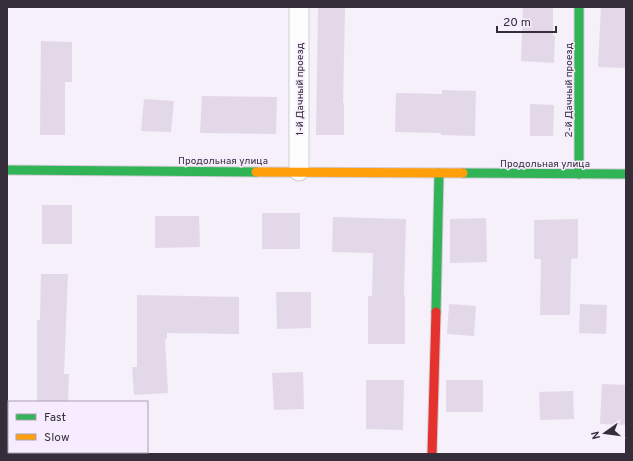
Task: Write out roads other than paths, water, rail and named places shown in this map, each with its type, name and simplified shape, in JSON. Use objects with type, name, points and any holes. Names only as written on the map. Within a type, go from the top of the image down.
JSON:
[{"type":"street","name":"1-й Дачный проезд","points":[[299,7],[299,171]]},
{"type":"street","name":"2-й Дачный проезд","points":[[579,7],[579,174]]},
{"type":"street","name":"Продольная улица","points":[[7,170],[626,174]]},
{"type":"street","points":[[432,454],[439,173]]}]
